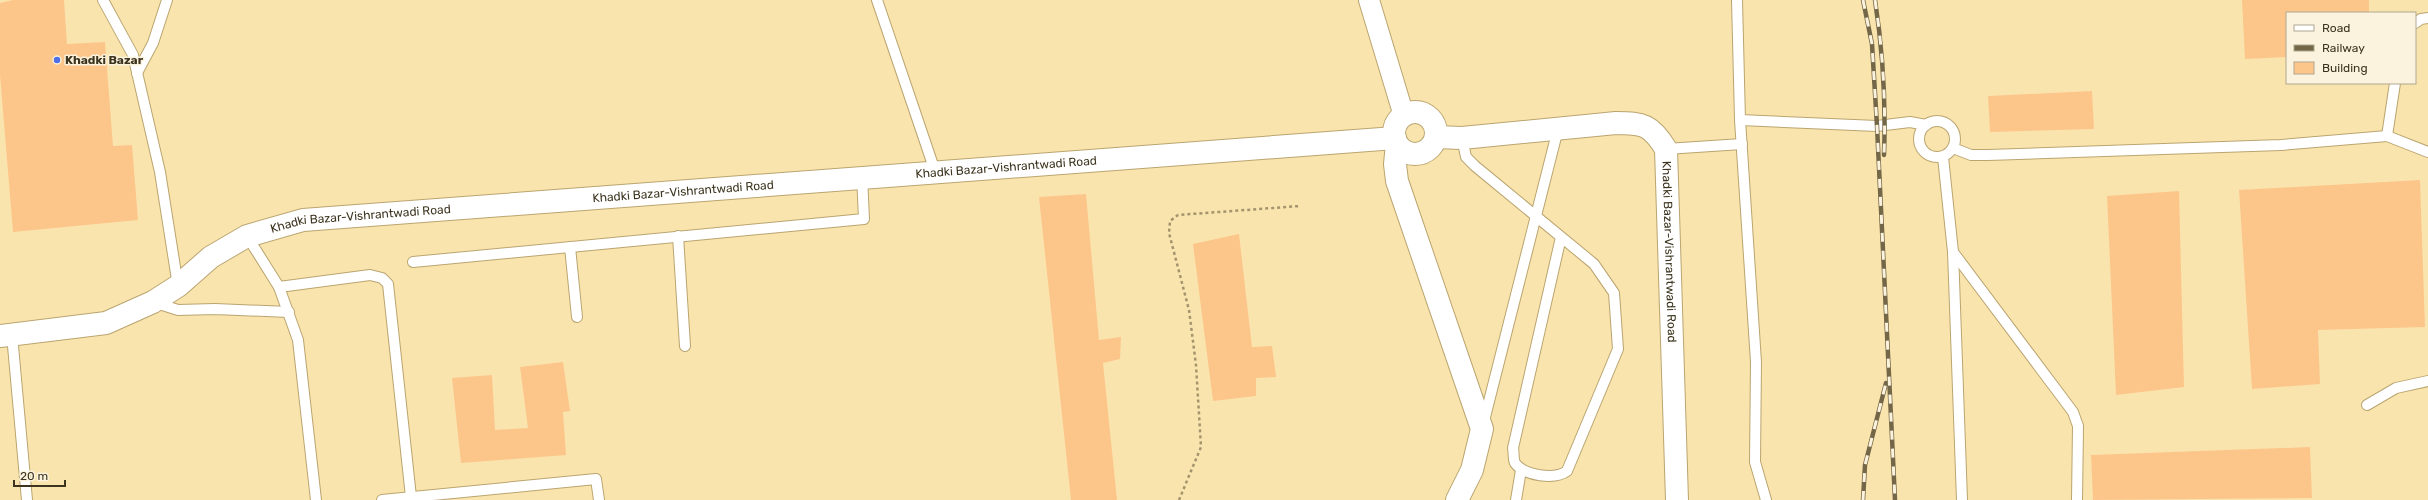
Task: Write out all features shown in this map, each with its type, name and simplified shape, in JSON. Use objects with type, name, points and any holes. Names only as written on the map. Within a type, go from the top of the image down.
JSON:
[{"type":"street","points":[[1369,0],[1404,116]]},
{"type":"street","points":[[1396,141],[1403,151],[1419,154],[1433,145],[1436,137],[1436,129],[1427,116],[1420,112],[1404,116],[1395,129],[1395,164],[1397,181],[1482,429],[1472,470],[1457,500]]},
{"type":"street","name":"Khadki Bazar-Vishrantwadi Road","points":[[1436,137],[1462,138],[1640,123],[1656,132],[1666,149],[1677,500]]},
{"type":"street","name":"Khadki Bazar-Vishrantwadi Road","points":[[6,335],[106,323],[154,302],[178,286],[211,257],[247,236],[303,220],[862,176],[1396,141]]},
{"type":"lane","points":[[103,0],[133,56],[160,172],[178,286]]},
{"type":"lane","points":[[137,73],[153,43],[166,0]]},
{"type":"lane","points":[[877,0],[935,171]]},
{"type":"lane","points":[[1737,0],[1740,120],[1756,362],[1755,462],[1766,500]]},
{"type":"lane","points":[[2416,22],[2421,19],[2428,18]]},
{"type":"lane","points":[[2387,136],[2395,84]]},
{"type":"lane","points":[[1740,120],[1877,126],[1910,122],[1926,125],[1939,121],[1946,123],[1954,134],[1953,148],[1943,157],[1929,156],[1920,145],[1921,131],[1926,125]]},
{"type":"lane","points":[[1482,429],[1558,129]]},
{"type":"lane","points":[[1953,148],[1970,154],[1988,155],[2281,145],[2387,136],[2428,152]]},
{"type":"lane","points":[[1462,138],[1466,157],[1594,264],[1614,293],[1618,349],[1567,471],[1560,475],[1551,476],[1521,470],[1514,461],[1513,448],[1561,237]]},
{"type":"lane","points":[[1666,149],[1742,144]]},
{"type":"lane","points":[[1943,157],[1953,252],[1962,500]]},
{"type":"lane","points":[[413,262],[864,219],[862,176]]},
{"type":"lane","points":[[247,236],[278,286],[289,312],[298,340],[316,500]]},
{"type":"lane","points":[[678,236],[685,346]]},
{"type":"lane","points":[[570,247],[577,317]]},
{"type":"lane","points":[[1953,252],[2073,412],[2078,426],[2077,500]]},
{"type":"lane","points":[[278,286],[370,275],[382,278],[388,284],[411,497]]},
{"type":"lane","points":[[154,302],[178,310],[215,309],[289,312]]},
{"type":"lane","points":[[6,335],[27,500]]},
{"type":"lane","points":[[2367,405],[2396,388],[2428,381]]},
{"type":"lane","points":[[1516,500],[1521,470]]},
{"type":"lane","points":[[382,500],[596,479],[599,500]]},
{"type":"path","points":[[1179,500],[1201,447],[1196,365],[1189,310],[1169,233],[1170,220],[1178,215],[1300,206]]},
{"type":"building","points":[[13,0],[64,0],[67,44],[105,42],[113,146],[132,145],[138,220],[13,232],[0,75],[0,3]]},
{"type":"building","points":[[2242,0],[2369,0],[2369,12],[2286,12],[2286,57],[2245,59]]},
{"type":"building","points":[[2092,91],[2094,129],[1990,132],[1988,96]]},
{"type":"building","points":[[2420,180],[2425,327],[2318,330],[2320,384],[2252,389],[2239,190]]},
{"type":"building","points":[[2179,191],[2184,387],[2116,395],[2107,196]]},
{"type":"building","points":[[1086,194],[1099,340],[1121,337],[1120,359],[1103,363],[1117,500],[1071,500],[1039,197]]},
{"type":"building","points":[[1239,234],[1252,347],[1272,346],[1276,377],[1256,378],[1256,396],[1213,401],[1193,244]]},
{"type":"building","points":[[563,362],[570,411],[563,412],[566,455],[461,463],[452,378],[492,375],[495,430],[528,428],[520,367]]},
{"type":"building","points":[[2310,447],[2312,498],[2093,500],[2091,455]]},
{"type":"railway","points":[[1863,0],[1872,44],[1895,500]]},
{"type":"railway","points":[[1875,0],[1883,78],[1885,116],[1884,155]]},
{"type":"railway","points":[[1863,500],[1865,465],[1886,383]]},
{"type":"place","name":"Khadki Bazar","points":[[57,60]]}]
